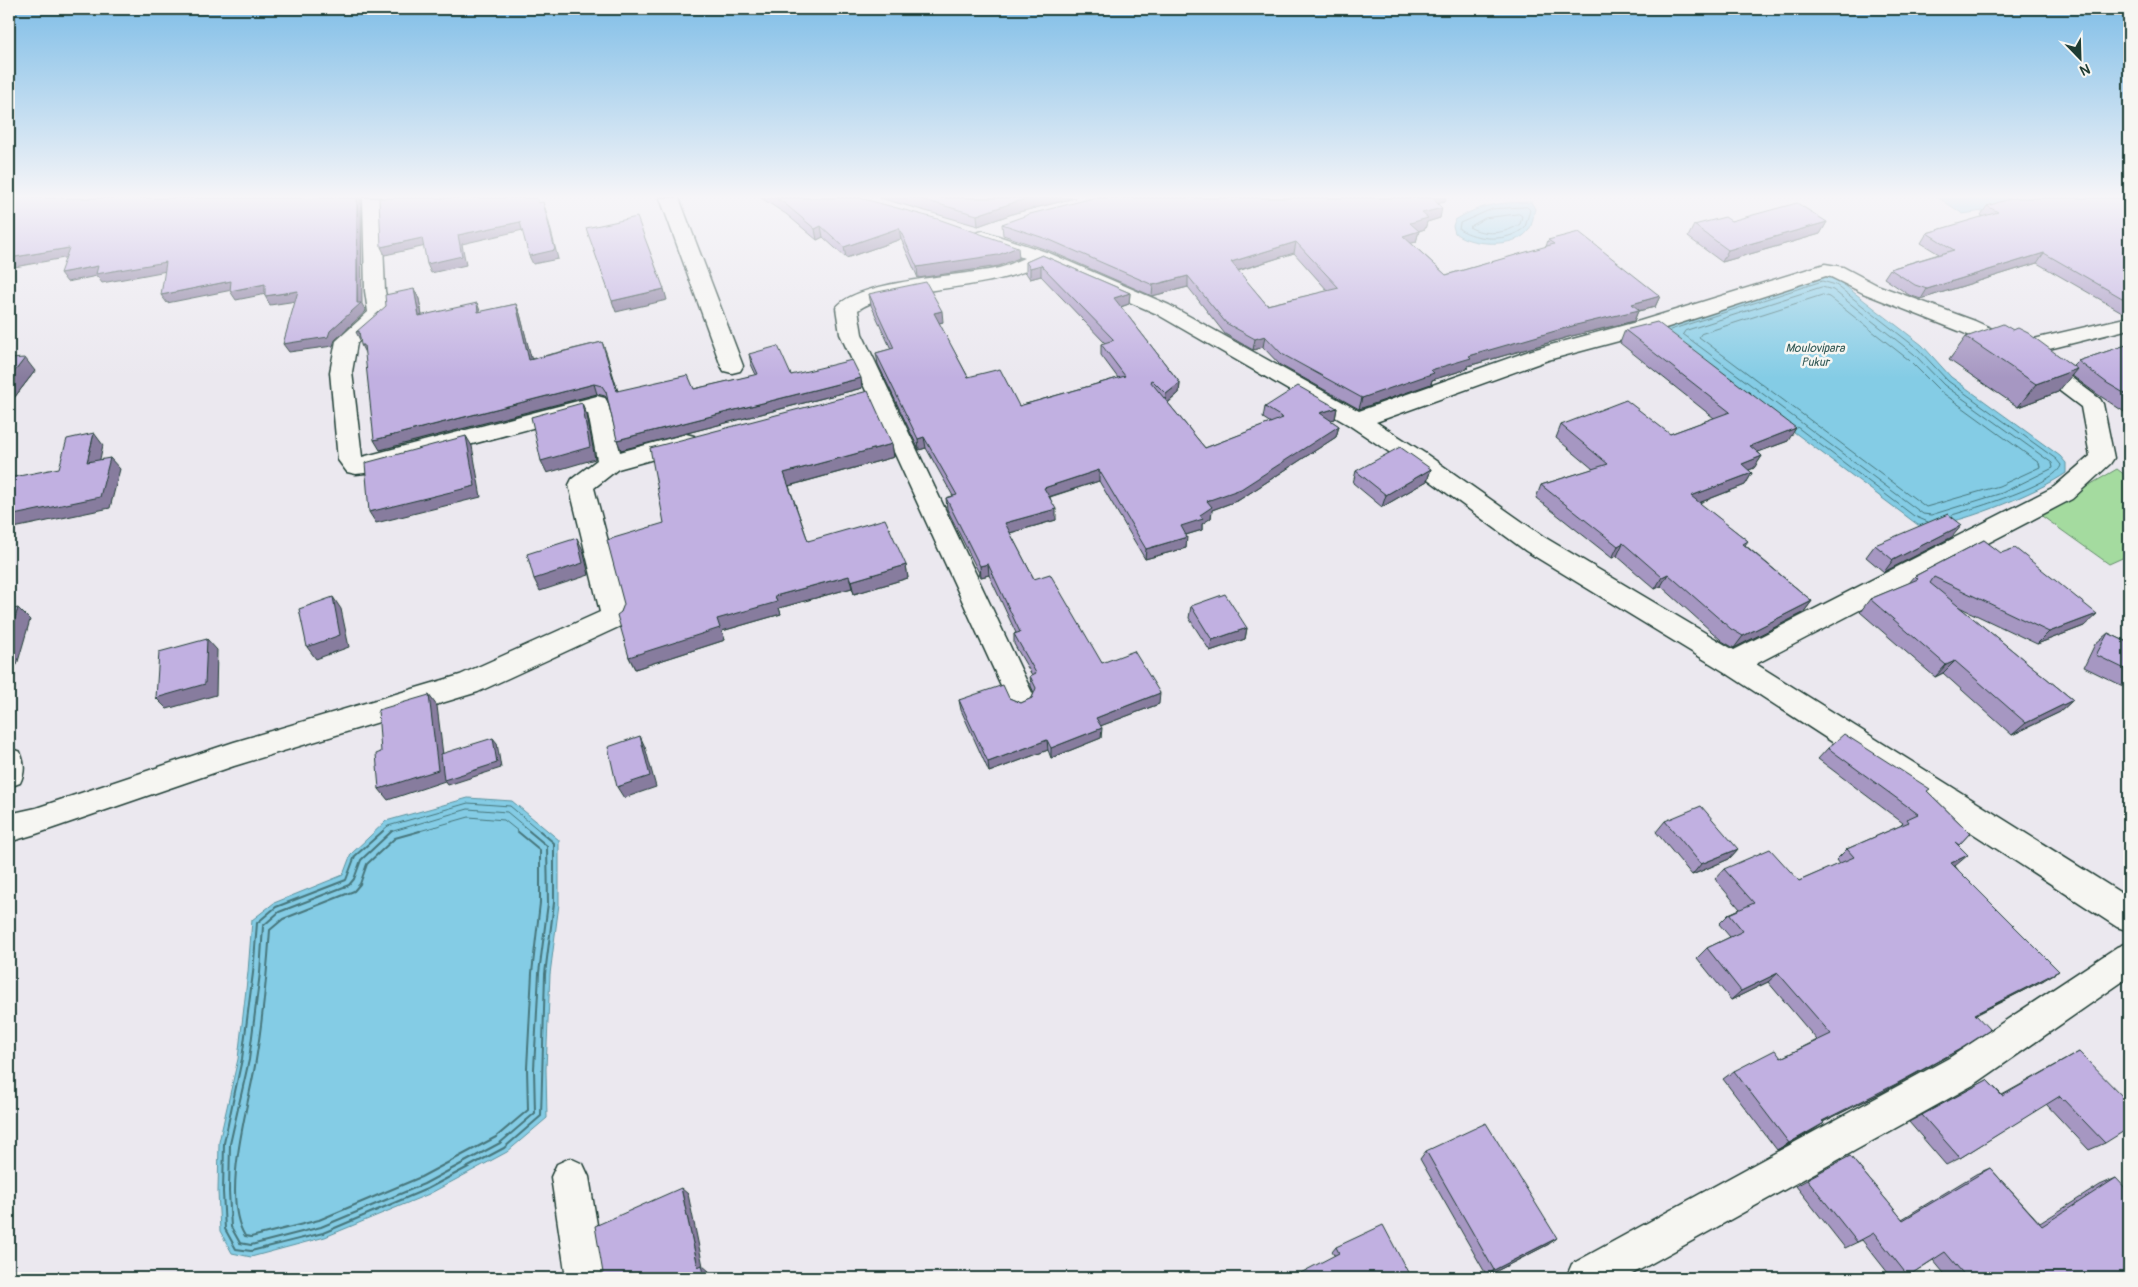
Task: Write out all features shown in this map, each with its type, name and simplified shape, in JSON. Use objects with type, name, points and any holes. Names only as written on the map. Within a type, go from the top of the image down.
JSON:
[{"type":"street","points":[[374,258],[375,291],[379,314],[347,341],[341,372],[350,460],[352,464],[356,466],[365,464],[597,403],[610,463]]},
{"type":"street","points":[[692,258],[732,366]]},
{"type":"street","points":[[1021,699],[870,395],[851,334],[847,308],[851,302],[860,298],[1006,272],[1039,258]]},
{"type":"street","points":[[1044,258],[1162,309],[1357,420],[1418,460],[1535,544],[1733,663],[2129,916]]},
{"type":"street","points":[[1357,420],[1540,355],[1648,326],[1825,270],[1836,271],[1870,289],[1967,326],[2019,349],[2092,404],[2102,458],[2063,493],[1733,663]]},
{"type":"street","points":[[2019,349],[2129,323]]},
{"type":"street","points":[[9,828],[36,822],[234,754],[468,684],[616,617],[581,485],[610,463],[704,438]]},
{"type":"street","points":[[9,761],[9,774]]},
{"type":"street","points":[[1586,1278],[1962,1072],[2129,958]]},
{"type":"street","points":[[570,1177],[586,1278]]},
{"type":"green space","points":[[2117,469],[2129,478],[2129,555],[2109,564],[2039,514]]},
{"type":"water","name":"Moulovipara Pukur","points":[[1821,275],[1839,281],[1922,345],[1951,377],[2060,456],[2066,463],[2066,473],[2037,489],[1994,508],[1949,522],[1918,525],[1666,336],[1665,326]]},
{"type":"water","points":[[468,798],[512,801],[559,840],[559,904],[550,974],[546,1069],[547,1118],[507,1152],[429,1194],[325,1237],[251,1257],[232,1253],[220,1231],[218,1192],[219,1142],[238,1059],[252,920],[274,903],[343,875],[351,854],[386,821]]},
{"type":"building","points":[[65,258],[357,258],[357,303],[361,303],[330,331],[328,337],[283,344],[298,291],[265,296],[265,284],[230,291],[231,281],[161,295],[166,262],[96,274],[98,266],[60,273]]},
{"type":"building","points":[[426,258],[453,258],[427,264]]},
{"type":"building","points":[[597,258],[652,258],[664,289],[612,301]]},
{"type":"building","points":[[913,258],[977,258],[917,267]]},
{"type":"building","points":[[1035,258],[1049,258],[1130,293],[1114,298],[1180,383],[1166,394],[1152,380],[1150,381],[1205,448],[1283,418],[1265,407],[1298,386],[1337,408],[1320,413],[1339,426],[1241,489],[1207,501],[1212,507],[1200,515],[1203,519],[1181,526],[1187,537],[1146,549],[1099,470],[1044,488],[1056,509],[1005,523],[1034,579],[1050,574],[1102,663],[1134,651],[1160,693],[1096,718],[1102,728],[1051,748],[1047,740],[988,762],[959,700],[1003,685],[1009,698],[1021,703],[1032,698],[1036,688],[1030,676],[1036,673],[1014,634],[1020,632],[988,564],[980,566],[946,498],[957,495],[924,437],[918,439],[876,353],[894,348],[869,294],[926,282],[942,311],[934,313],[968,377],[1000,369],[1019,406],[1125,376],[1101,344],[1114,340],[1041,265],[1030,268],[1026,262]]},
{"type":"building","points":[[1091,258],[1244,258],[1231,262],[1267,305],[1339,288],[1311,258],[1427,258],[1446,275],[1505,258],[1612,258],[1660,296],[1632,304],[1639,310],[1576,325],[1469,356],[1471,358],[1431,370],[1434,373],[1362,398],[1282,354],[1265,336],[1255,339],[1226,323],[1188,276],[1153,285]]},
{"type":"building","points":[[1927,258],[2028,258],[1927,289],[1915,285],[1890,269]]},
{"type":"building","points":[[2053,258],[2129,258],[2129,302]]},
{"type":"building","points":[[414,289],[419,316],[477,303],[478,312],[516,304],[529,360],[602,342],[617,391],[688,375],[694,389],[758,374],[749,354],[778,346],[791,375],[852,360],[861,378],[617,440],[606,392],[602,386],[594,384],[374,440],[364,345],[361,345],[359,331],[356,332],[386,306],[385,295]]},
{"type":"building","points":[[1657,322],[1796,428],[1750,446],[1762,456],[1742,464],[1752,473],[1691,496],[1748,541],[1743,544],[1812,601],[1743,636],[1731,629],[1668,574],[1662,577],[1623,543],[1618,546],[1541,485],[1608,464],[1561,425],[1626,400],[1670,434],[1730,412],[1625,330]]},
{"type":"building","points":[[2003,324],[2013,330],[2018,328],[2028,333],[2077,369],[2036,384],[1966,337]]},
{"type":"building","points":[[2129,344],[2129,396],[2107,383],[2078,361]]},
{"type":"building","points":[[25,358],[9,379],[9,359]]},
{"type":"building","points":[[868,391],[892,444],[784,473],[808,541],[885,519],[906,565],[851,581],[849,576],[775,596],[777,602],[717,619],[720,628],[629,657],[617,615],[621,612],[624,604],[607,540],[664,523],[650,448]]},
{"type":"building","points":[[582,403],[590,447],[541,461],[531,417]]},
{"type":"building","points":[[94,433],[87,462],[110,458],[100,497],[9,516],[9,478],[59,468],[67,439]]},
{"type":"building","points":[[466,436],[475,486],[369,512],[365,463]]},
{"type":"building","points":[[1400,447],[1431,469],[1386,495],[1356,471]]},
{"type":"building","points":[[1948,514],[1962,525],[1893,560],[1875,545]]},
{"type":"building","points":[[577,538],[583,563],[534,579],[527,554]]},
{"type":"building","points":[[1984,540],[2001,553],[2015,548],[2097,614],[2049,632],[1934,577],[1930,583],[2073,700],[2026,723],[1955,661],[1946,665],[1870,599],[1918,579],[1915,576]]},
{"type":"building","points":[[1225,594],[1247,628],[1212,640],[1191,606]]},
{"type":"building","points":[[333,597],[340,635],[307,647],[299,609]]},
{"type":"building","points":[[18,608],[9,637],[9,610]]},
{"type":"building","points":[[2108,633],[2129,643],[2129,671],[2096,655]]},
{"type":"building","points":[[207,639],[205,684],[156,698],[159,652]]},
{"type":"building","points":[[429,695],[438,770],[379,789],[376,754],[381,752],[378,710]]},
{"type":"building","points":[[1844,734],[1930,789],[1927,791],[1970,833],[1959,845],[1955,842],[1968,855],[1951,863],[2059,971],[1975,1014],[1990,1030],[1962,1048],[1822,1121],[1824,1123],[1789,1143],[1734,1071],[1775,1050],[1781,1058],[1831,1034],[1778,973],[1741,991],[1707,948],[1743,931],[1729,914],[1754,903],[1724,869],[1770,849],[1799,881],[1854,857],[1847,849],[1909,822],[1907,819],[1918,814],[1828,748]]},
{"type":"building","points":[[640,736],[650,776],[617,787],[608,747]]},
{"type":"building","points":[[493,738],[497,763],[444,780],[441,754]]},
{"type":"building","points":[[1701,806],[1738,849],[1701,864],[1665,821]]},
{"type":"building","points":[[2079,1052],[2129,1103],[2129,1128],[2105,1143],[2060,1096],[1960,1158],[1922,1115],[1987,1080],[2002,1096]]},
{"type":"building","points":[[1486,1123],[1557,1238],[1494,1270],[1426,1151]]},
{"type":"building","points":[[1850,1156],[1903,1220],[1990,1168],[2042,1226],[2116,1178],[2129,1192],[2129,1278],[1992,1278],[1988,1273],[1979,1278],[1967,1278],[1945,1252],[1908,1276],[1874,1233],[1857,1242],[1807,1179]]},
{"type":"building","points":[[681,1188],[698,1267],[702,1265],[705,1278],[591,1278],[603,1273],[595,1226]]},
{"type":"building","points":[[1383,1225],[1411,1278],[1291,1278],[1339,1253],[1336,1247]]}]
